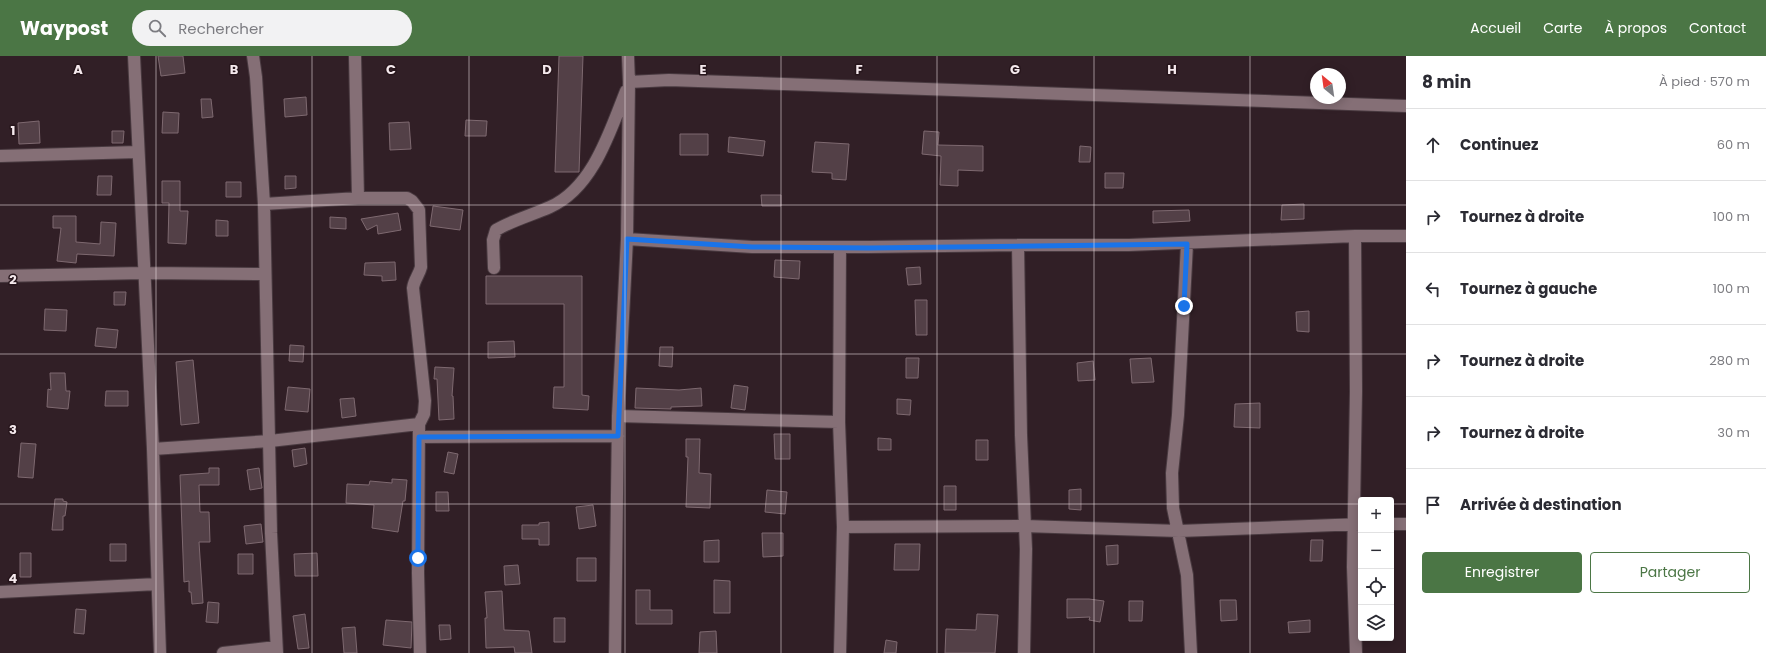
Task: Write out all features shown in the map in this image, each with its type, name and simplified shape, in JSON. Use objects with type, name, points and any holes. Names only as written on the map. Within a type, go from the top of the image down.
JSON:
[{"type":"street","points":[[134,56],[160,653]]},
{"type":"street","points":[[224,653],[277,650],[271,532],[270,441],[264,274],[264,204],[256,77],[253,56]]},
{"type":"street","points":[[356,56],[358,198]]},
{"type":"street","points":[[615,653],[618,416],[627,239],[628,56]]},
{"type":"street","points":[[629,82],[669,80],[1406,106]]},
{"type":"street","points":[[494,268],[493,240],[496,230],[518,219],[550,207],[570,195],[604,148],[629,82]]},
{"type":"street","points":[[0,156],[137,152]]},
{"type":"street","points":[[264,204],[358,198],[407,198],[412,201],[419,210],[421,267],[420,273],[414,280],[413,288],[425,401],[424,414],[419,424],[418,573],[420,653]]},
{"type":"street","points":[[627,239],[752,247],[1018,245],[1129,246],[1355,236],[1406,236]]},
{"type":"street","points":[[1355,236],[1357,524],[1352,567],[1356,653]]},
{"type":"street","points":[[1187,244],[1178,415],[1172,473],[1173,508],[1187,575],[1191,653]]},
{"type":"street","points":[[1018,245],[1019,342],[1026,590],[1024,653]]},
{"type":"street","points":[[840,247],[839,422],[843,526],[840,653]]},
{"type":"street","points":[[0,276],[143,273],[264,274]]},
{"type":"street","points":[[618,416],[839,422]]},
{"type":"street","points":[[152,449],[270,441],[419,424]]},
{"type":"street","points":[[419,437],[618,436]]},
{"type":"street","points":[[843,526],[1024,526],[1179,531],[1357,524]]},
{"type":"street","points":[[1394,524],[1406,524]]},
{"type":"street","points":[[0,592],[156,584]]},
{"type":"building","points":[[158,56],[183,56],[185,73],[161,76]]},
{"type":"building","points":[[559,56],[583,56],[579,172],[555,172]]},
{"type":"building","points":[[306,97],[307,115],[285,117],[284,99]]},
{"type":"building","points":[[201,99],[211,99],[213,117],[202,118]]},
{"type":"building","points":[[163,112],[179,113],[178,133],[162,133]]},
{"type":"building","points":[[466,120],[487,121],[486,136],[465,136]]},
{"type":"building","points":[[39,121],[40,143],[19,144],[18,123]]},
{"type":"building","points":[[409,122],[411,149],[390,150],[389,123]]},
{"type":"building","points":[[112,131],[124,131],[123,143],[112,143]]},
{"type":"building","points":[[924,131],[939,132],[938,145],[983,146],[983,171],[958,170],[958,186],[940,185],[941,156],[922,154]]},
{"type":"building","points":[[680,134],[708,134],[708,155],[680,155]]},
{"type":"building","points":[[729,137],[765,141],[763,156],[728,152]]},
{"type":"building","points":[[815,142],[849,144],[846,180],[832,179],[832,173],[812,172]]},
{"type":"building","points":[[1080,146],[1091,147],[1090,162],[1079,162]]},
{"type":"building","points":[[1105,173],[1124,173],[1123,188],[1105,188]]},
{"type":"building","points":[[98,176],[112,176],[111,195],[97,195]]},
{"type":"building","points":[[285,176],[296,176],[296,188],[285,189]]},
{"type":"building","points":[[162,181],[180,181],[180,211],[188,211],[186,244],[168,243],[169,203],[162,203]]},
{"type":"building","points":[[226,182],[241,182],[241,197],[226,197]]},
{"type":"building","points":[[761,195],[781,195],[781,206],[762,206]]},
{"type":"building","points":[[1304,204],[1304,219],[1281,220],[1282,205]]},
{"type":"building","points":[[433,206],[463,210],[460,230],[430,226]]},
{"type":"building","points":[[1189,210],[1190,221],[1153,223],[1153,211]]},
{"type":"building","points":[[398,213],[401,230],[378,234],[377,225],[367,230],[361,219]]},
{"type":"building","points":[[53,216],[76,216],[76,242],[100,244],[101,222],[116,223],[114,256],[77,254],[76,263],[57,261],[61,228],[53,228]]},
{"type":"building","points":[[330,217],[346,218],[346,229],[330,228]]},
{"type":"building","points":[[216,220],[228,221],[228,236],[216,236]]},
{"type":"building","points":[[775,260],[800,261],[799,279],[774,277]]},
{"type":"building","points":[[395,262],[396,280],[382,281],[382,276],[364,275],[365,263]]},
{"type":"building","points":[[920,267],[921,284],[908,285],[906,268]]},
{"type":"building","points":[[486,276],[582,276],[582,395],[589,396],[588,410],[553,408],[554,387],[564,387],[564,304],[486,304]]},
{"type":"building","points":[[114,292],[126,292],[125,305],[114,305]]},
{"type":"building","points":[[915,300],[927,300],[927,335],[916,335]]},
{"type":"building","points":[[45,309],[67,310],[66,331],[44,330]]},
{"type":"building","points":[[1309,311],[1309,332],[1297,331],[1296,312]]},
{"type":"building","points":[[97,328],[118,330],[116,348],[95,346]]},
{"type":"building","points":[[514,341],[515,357],[488,358],[488,342]]},
{"type":"building","points":[[290,345],[304,346],[303,362],[289,361]]},
{"type":"building","points":[[660,347],[673,347],[672,367],[659,366]]},
{"type":"building","points":[[906,358],[919,358],[918,378],[906,378]]},
{"type":"building","points":[[1151,358],[1154,382],[1132,383],[1130,359]]},
{"type":"building","points":[[193,360],[199,423],[181,425],[176,362]]},
{"type":"building","points":[[1093,361],[1095,380],[1078,381],[1077,363]]},
{"type":"building","points":[[435,367],[454,368],[452,396],[454,419],[439,420],[437,379],[434,379]]},
{"type":"building","points":[[50,373],[65,373],[66,391],[70,391],[68,409],[47,407],[48,389],[51,390]]},
{"type":"building","points":[[734,385],[748,387],[745,410],[731,408]]},
{"type":"building","points":[[288,387],[310,389],[308,412],[285,410]]},
{"type":"building","points":[[636,388],[679,390],[701,388],[702,406],[671,407],[671,409],[635,408]]},
{"type":"building","points":[[106,391],[128,391],[128,406],[105,406]]},
{"type":"building","points":[[354,398],[356,416],[342,418],[340,399]]},
{"type":"building","points":[[897,399],[911,400],[910,415],[897,414]]},
{"type":"building","points":[[1260,403],[1260,428],[1234,427],[1235,404]]},
{"type":"building","points":[[774,434],[790,434],[790,459],[775,459]]},
{"type":"building","points":[[878,438],[891,439],[891,450],[878,450]]},
{"type":"building","points":[[686,439],[700,439],[699,473],[711,474],[710,508],[686,507],[688,457],[686,457]]},
{"type":"building","points":[[976,440],[988,440],[988,460],[976,460]]},
{"type":"building","points":[[21,443],[36,444],[33,478],[18,477]]},
{"type":"building","points":[[305,448],[307,464],[294,467],[292,450]]},
{"type":"building","points":[[448,452],[458,454],[454,474],[444,472]]},
{"type":"building","points":[[209,468],[219,468],[219,485],[199,485],[200,512],[209,512],[210,542],[199,542],[203,603],[192,604],[191,592],[189,592],[189,581],[184,582],[180,475],[209,473]]},
{"type":"building","points":[[259,468],[262,488],[250,490],[247,470]]},
{"type":"building","points":[[392,479],[407,480],[405,501],[403,501],[398,532],[372,528],[374,505],[346,503],[347,484],[369,485],[370,481],[392,483]]},
{"type":"building","points":[[944,486],[956,486],[956,510],[944,510]]},
{"type":"building","points":[[1081,489],[1081,510],[1069,509],[1069,490]]},
{"type":"building","points":[[767,490],[787,492],[785,514],[765,512]]},
{"type":"building","points":[[436,492],[448,492],[449,511],[436,511]]},
{"type":"building","points":[[55,499],[63,499],[63,501],[67,502],[65,516],[63,516],[63,530],[52,530]]},
{"type":"building","points":[[593,505],[596,526],[579,529],[576,507]]},
{"type":"building","points":[[549,522],[549,545],[539,545],[539,539],[522,539],[522,525],[539,525],[539,523]]},
{"type":"building","points":[[261,524],[263,542],[246,544],[244,526]]},
{"type":"building","points":[[762,533],[783,533],[783,556],[763,557]]},
{"type":"building","points":[[719,540],[719,562],[704,562],[704,541]]},
{"type":"building","points":[[1311,540],[1323,540],[1322,561],[1310,561]]},
{"type":"building","points":[[110,544],[126,544],[126,561],[110,561]]},
{"type":"building","points":[[895,544],[920,544],[919,570],[894,570]]},
{"type":"building","points":[[1118,545],[1118,564],[1107,565],[1106,546]]},
{"type":"building","points":[[20,553],[31,553],[31,577],[20,577]]},
{"type":"building","points":[[317,553],[318,576],[295,576],[294,554]]},
{"type":"building","points":[[238,554],[253,554],[253,574],[238,574]]},
{"type":"building","points":[[577,558],[596,558],[596,581],[577,581]]},
{"type":"building","points":[[518,565],[520,584],[505,585],[504,566]]},
{"type":"building","points":[[714,580],[730,581],[730,613],[714,613]]},
{"type":"building","points":[[636,590],[650,590],[650,610],[672,610],[672,624],[636,624]]},
{"type":"building","points":[[502,591],[504,630],[529,631],[532,653],[515,653],[514,647],[486,648],[485,618],[487,618],[485,592]]},
{"type":"building","points":[[1067,599],[1104,601],[1100,622],[1089,620],[1090,617],[1067,618]]},
{"type":"building","points":[[1220,600],[1236,600],[1237,620],[1221,621]]},
{"type":"building","points":[[1129,601],[1143,601],[1142,621],[1129,621]]},
{"type":"building","points":[[208,602],[219,603],[218,623],[206,622]]},
{"type":"building","points":[[76,609],[86,610],[84,634],[74,633]]},
{"type":"building","points":[[305,614],[309,648],[298,649],[293,616]]},
{"type":"building","points":[[977,614],[998,615],[995,653],[945,653],[946,629],[976,630]]},
{"type":"building","points":[[554,618],[565,618],[565,642],[554,642]]},
{"type":"building","points":[[386,620],[412,622],[411,648],[383,645]]},
{"type":"building","points":[[1310,620],[1310,632],[1289,633],[1288,622]]},
{"type":"building","points":[[439,625],[450,625],[451,639],[440,640]]},
{"type":"building","points":[[355,627],[357,653],[344,653],[342,628]]},
{"type":"building","points":[[716,631],[717,653],[699,653],[700,632]]},
{"type":"building","points":[[886,640],[897,642],[896,653],[884,653]]},
{"type":"route","points":[[418,558],[419,437],[618,436],[627,239],[752,247],[869,248],[997,245],[1129,246],[1187,244],[1184,306]]}]
